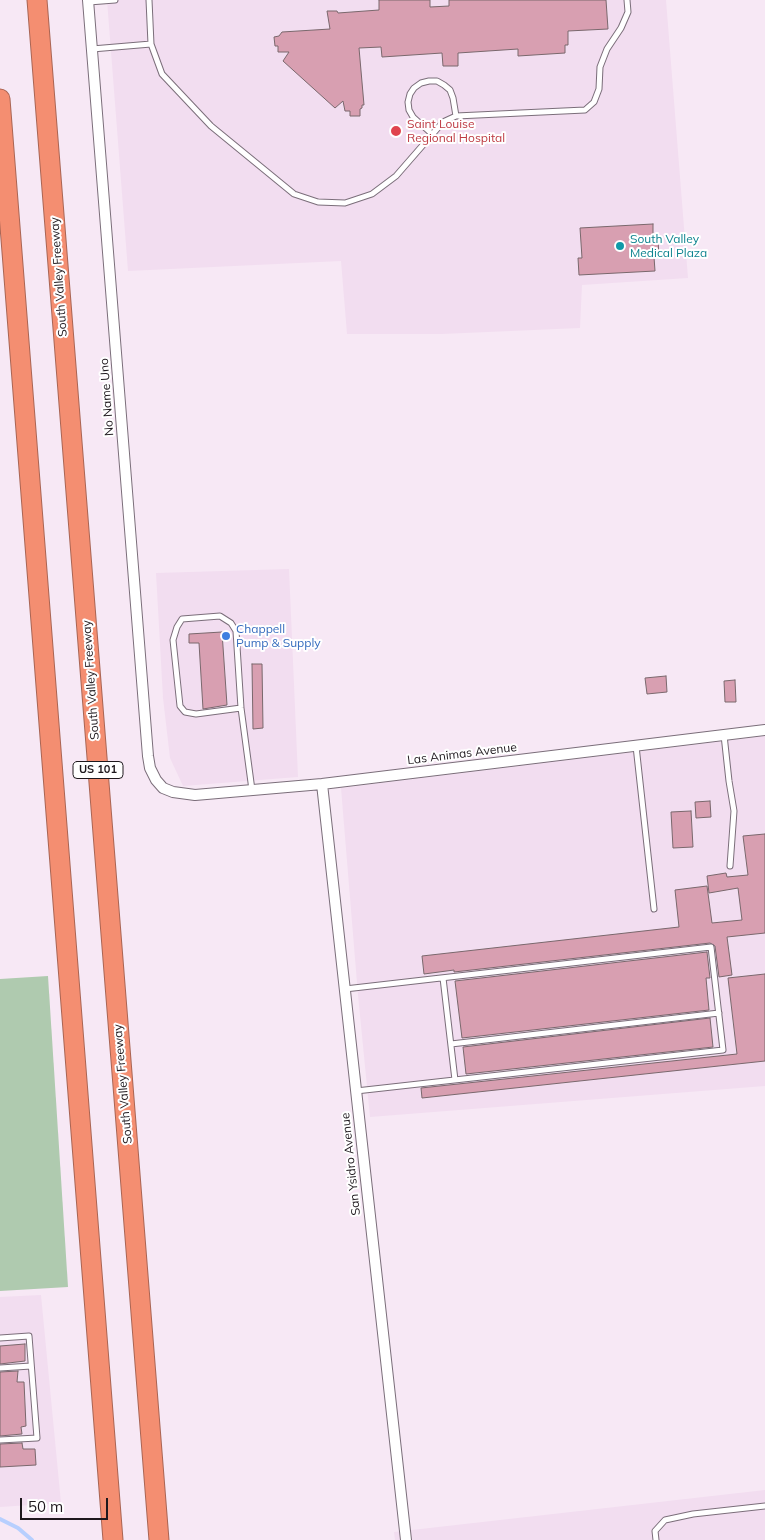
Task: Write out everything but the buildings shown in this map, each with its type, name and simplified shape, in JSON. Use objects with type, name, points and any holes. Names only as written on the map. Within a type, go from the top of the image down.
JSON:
[{"type":"highway","name":"South Valley Freeway","points":[[38,0],[159,1540]]},
{"type":"highway","points":[[0,99],[113,1540]]},
{"type":"street","name":"No Name Uno","points":[[89,1],[148,756],[150,768],[156,780],[163,788]]},
{"type":"street","name":"Las Animas Avenue","points":[[163,788],[173,792],[195,794],[322,784],[765,730]]},
{"type":"street","name":"San Ysidro Avenue","points":[[322,784],[406,1540]]},
{"type":"lane","points":[[89,1],[115,0]]},
{"type":"lane","points":[[149,0],[151,44],[162,74],[211,126],[294,194],[318,202],[345,203],[372,194],[396,176],[443,122],[456,116],[585,110],[594,102],[599,89],[600,67],[607,48],[621,28],[628,12],[627,0]]},
{"type":"lane","points":[[92,49],[151,44]]},
{"type":"lane","points":[[432,134],[413,117],[409,110],[408,102],[414,88],[421,83],[429,81],[437,81],[444,85],[450,90],[456,116]]},
{"type":"lane","points":[[241,708],[196,714],[185,712],[180,706],[173,640],[176,628],[182,619],[220,616],[231,623],[236,631],[241,708],[252,790]]},
{"type":"lane","points":[[724,735],[734,811],[730,866]]},
{"type":"lane","points":[[636,746],[654,909]]},
{"type":"lane","points":[[344,989],[711,947],[719,1013],[723,1050],[356,1091]]},
{"type":"lane","points":[[443,978],[456,1080]]},
{"type":"lane","points":[[451,1044],[719,1013]]},
{"type":"lane","points":[[0,1338],[29,1336],[37,1438],[0,1440]]},
{"type":"lane","points":[[0,1368],[31,1366]]},
{"type":"lane","points":[[656,1540],[655,1531],[665,1520],[693,1514],[765,1506]]},
{"type":"shaded area","name":"Saint Louise Regional Hospital","points":[[107,0],[666,0],[688,278],[582,285],[580,328],[442,334],[347,334],[341,261],[128,271]]},
{"type":"shaded area","name":"Chappell Pump & Supply","points":[[289,569],[298,777],[183,786],[170,758],[163,698],[156,573]]},
{"type":"shaded area","points":[[765,736],[765,1086],[370,1117],[341,788]]},
{"type":"shaded area","points":[[41,1295],[61,1503],[0,1507],[0,1297]]},
{"type":"shaded area","points":[[765,1490],[765,1540],[395,1540],[394,1532]]},
{"type":"green space","points":[[48,976],[68,1287],[0,1291],[0,979]]},
{"type":"waterway","points":[[0,1519],[18,1528],[32,1540]]},
{"type":"place","name":"Saint Louise Regional Hospital","points":[[396,131]]},
{"type":"place","name":"South Valley Medical Plaza","points":[[620,246]]},
{"type":"place","name":"Chappell Pump & Supply","points":[[226,636]]}]
